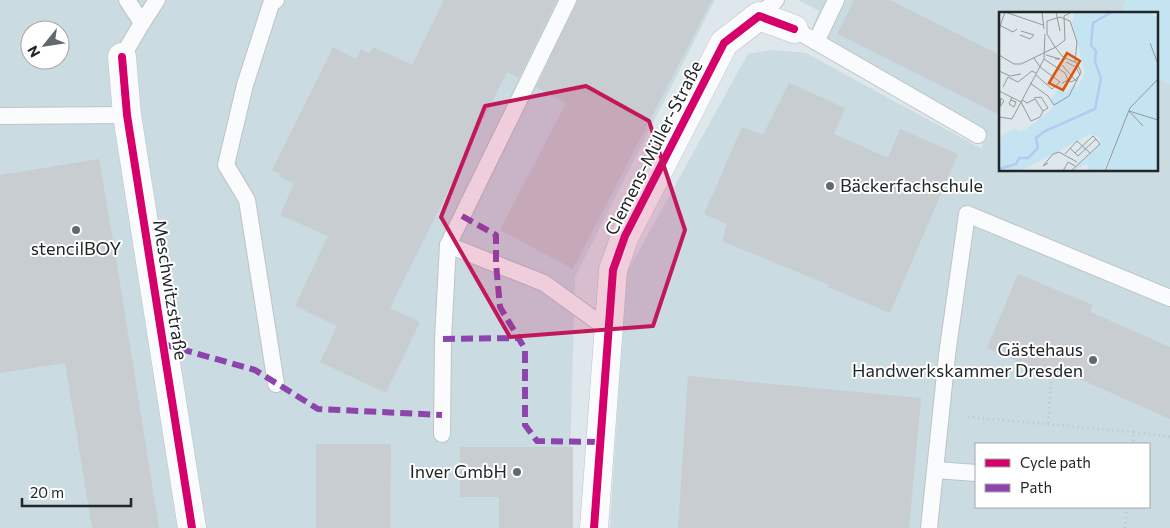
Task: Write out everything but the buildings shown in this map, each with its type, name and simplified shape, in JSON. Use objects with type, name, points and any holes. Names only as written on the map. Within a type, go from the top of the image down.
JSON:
[{"type":"street","name":"Clemens-Müller-Straße","points":[[594,528],[613,270],[625,236],[724,43],[767,8],[805,35]]},
{"type":"street","name":"Meschwitzstraße","points":[[122,57],[127,115],[192,528]]},
{"type":"lane","points":[[128,0],[142,23]]},
{"type":"lane","points":[[122,57],[157,0]]},
{"type":"lane","points":[[276,0],[272,4],[245,85],[226,165],[247,200],[276,384]]},
{"type":"lane","points":[[442,434],[443,339],[448,245],[568,0]]},
{"type":"lane","points":[[836,0],[805,35],[978,134]]},
{"type":"lane","points":[[0,116],[127,115]]},
{"type":"lane","points":[[929,528],[942,415],[946,355],[968,214],[1170,298]]},
{"type":"lane","points":[[448,245],[544,283],[609,330]]},
{"type":"lane","points":[[936,470],[975,473]]},
{"type":"path","points":[[1048,423],[1051,382]]},
{"type":"path","points":[[942,415],[1048,423],[1170,437]]},
{"type":"path","points":[[1133,443],[1134,432]]},
{"type":"path","points":[[1125,528],[1127,508]]},
{"type":"highlighted area","points":[[586,86],[649,121],[685,230],[653,326],[510,337],[441,217],[485,106]]},
{"type":"shaded area","points":[[0,0],[715,0],[575,277],[568,528],[0,528]]},
{"type":"shaded area","points":[[798,0],[1126,0],[1122,12],[999,12],[999,171],[1158,171],[1158,79],[1170,84],[1170,528],[610,528],[626,274],[748,54],[774,50],[806,53],[982,149],[986,132],[811,31],[819,11]]},
{"type":"shaded area","points":[[1126,0],[1170,0],[1170,84],[1158,79],[1158,12],[1122,12]]},
{"type":"marked path","points":[[462,216],[496,235],[496,264],[500,307],[525,349],[525,425],[537,441],[601,442]]},
{"type":"marked path","points":[[443,339],[519,338]]},
{"type":"marked path","points":[[163,344],[255,370],[318,409],[442,415]]},
{"type":"cycle path","points":[[594,528],[613,270],[625,236],[724,43],[759,16],[794,29]]},
{"type":"cycle path","points":[[122,57],[127,115],[192,528]]},
{"type":"place","name":"Bäckerfachschule","points":[[830,186]]},
{"type":"place","name":"stencilBOY","points":[[76,230]]},
{"type":"place","name":"Gästehaus Handwerkskammer Dresden","points":[[1093,360]]},
{"type":"place","name":"Inver GmbH","points":[[517,472]]}]
